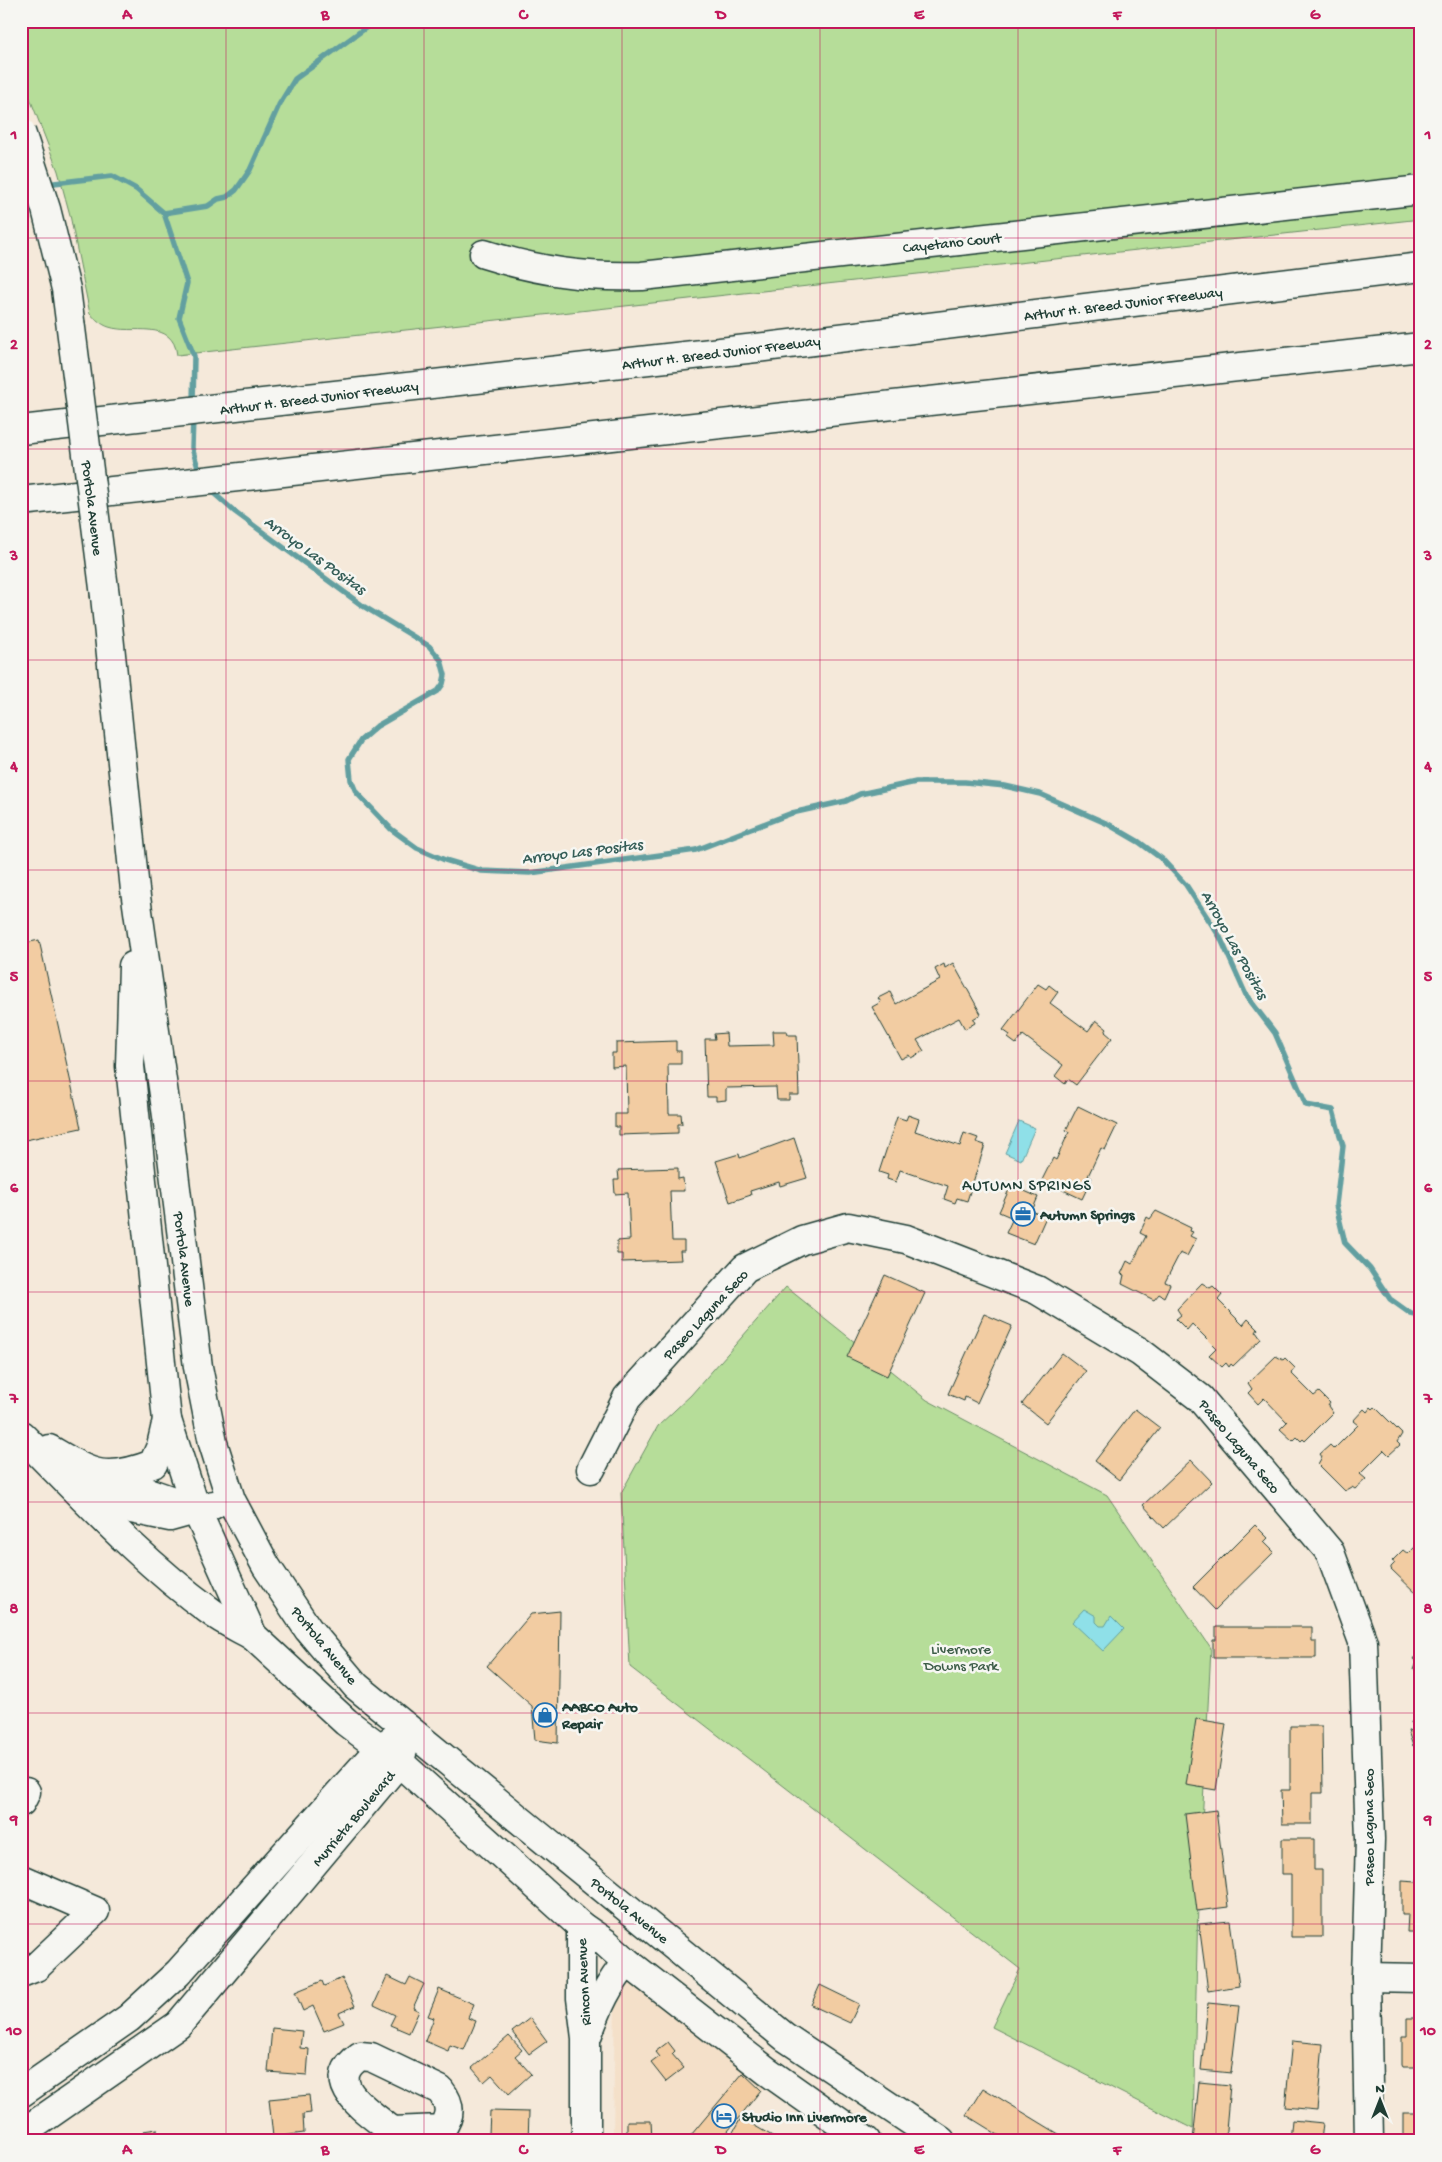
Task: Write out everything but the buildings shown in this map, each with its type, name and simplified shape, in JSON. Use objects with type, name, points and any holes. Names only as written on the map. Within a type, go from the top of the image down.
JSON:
[{"type":"main road","name":"Portola Avenue","points":[[21,132],[46,209],[66,289],[104,596],[135,890],[167,1116],[198,1367],[213,1443],[231,1500],[266,1566],[308,1629],[356,1686],[785,2037],[941,2141]]},
{"type":"main road","name":"Cayetano Court","points":[[484,254],[521,265],[559,272],[600,277],[642,276],[1421,190]]},
{"type":"main road","name":"Arthur H. Breed Junior Freeway","points":[[21,430],[756,348],[1421,267]]},
{"type":"main road","points":[[21,501],[1421,347]]},
{"type":"main road","name":"Portola Avenue","points":[[135,890],[130,1066],[167,1420],[196,1509],[253,1636],[346,1722],[389,1755],[581,1926],[606,1943],[627,1962],[767,2071],[866,2141]]},
{"type":"main road","name":"Paseo Laguna Seco","points":[[591,1469],[627,1398],[745,1268],[802,1240],[848,1227],[906,1239],[1037,1290],[1140,1352],[1200,1398],[1330,1552],[1363,1642],[1370,1839],[1366,1977],[1369,2141]]},
{"type":"main road","points":[[100,1475],[123,1474],[153,1464],[167,1420]]},
{"type":"main road","points":[[21,1434],[82,1468],[196,1509]]},
{"type":"main road","points":[[21,1434],[107,1504],[170,1517],[231,1500]]},
{"type":"main road","points":[[21,1434],[127,1542],[185,1593],[211,1612],[253,1636]]},
{"type":"main road","name":"Murrieta Boulevard","points":[[21,2134],[178,2025],[409,1729]]},
{"type":"main road","name":"Murrieta Boulevard","points":[[21,2093],[129,2018],[178,1973],[389,1755]]},
{"type":"main road","points":[[21,1879],[95,1910],[36,1967],[21,1973]]},
{"type":"main road","name":"Rincon Avenue","points":[[581,1926],[582,1998],[586,2038],[586,2141]]},
{"type":"main road","name":"Rincon Avenue","points":[[586,2038],[601,2000],[613,1979],[627,1962]]},
{"type":"main road","points":[[1366,1977],[1421,1978]]},
{"type":"shaded area","points":[[626,1983],[634,1984],[766,2085],[720,2141],[613,2141],[615,2000]]},
{"type":"green space","points":[[21,21],[1421,21],[1421,219],[177,355],[174,344],[168,336],[160,332],[109,327],[90,314],[70,215],[58,171],[21,75]]},
{"type":"green space","name":"Livermore Downs Park","points":[[786,1287],[927,1400],[1107,1495],[1211,1648],[1198,1902],[1193,2129],[992,2027],[1020,1969],[630,1667],[621,1493],[658,1426],[691,1395]]},
{"type":"water","points":[[1019,1121],[1035,1128],[1021,1160],[1005,1153]]},
{"type":"water","points":[[1084,1609],[1096,1616],[1096,1622],[1100,1626],[1105,1626],[1111,1616],[1124,1629],[1103,1651],[1072,1622]]},
{"type":"waterway","points":[[164,213],[208,206],[218,199],[227,197],[236,190],[250,170],[279,105],[295,79],[375,21]]},
{"type":"waterway","name":"Arroyo Las Positas","points":[[46,184],[112,176],[136,189],[164,213],[187,283],[179,318],[194,356],[193,403]]},
{"type":"waterway","name":"Arroyo Las Positas","points":[[193,417],[192,448],[200,474]]},
{"type":"waterway","name":"Arroyo Las Positas","points":[[209,489],[234,511],[363,606],[429,646],[441,660],[445,675],[443,684],[438,691],[377,726],[361,740],[349,759],[351,780],[356,792],[391,829],[417,848],[445,860],[482,871],[530,873],[696,850],[792,813],[846,801],[860,794],[916,782],[965,782],[1005,786],[1040,794],[1108,824],[1139,842],[1162,859],[1186,885],[1220,937],[1246,995],[1275,1033],[1306,1105],[1333,1110],[1343,1146],[1336,1205],[1345,1243],[1370,1269],[1390,1299],[1411,1314],[1421,1316]]},
{"type":"place","name":"Autumn Springs","points":[[1023,1214]]},
{"type":"place","name":"AABCO Auto Repair","points":[[545,1715]]},
{"type":"place","name":"Studio Inn Livermore","points":[[724,2116]]},
{"type":"district","name":"AUTUMN SPRINGS","points":[[1027,1184]]}]
